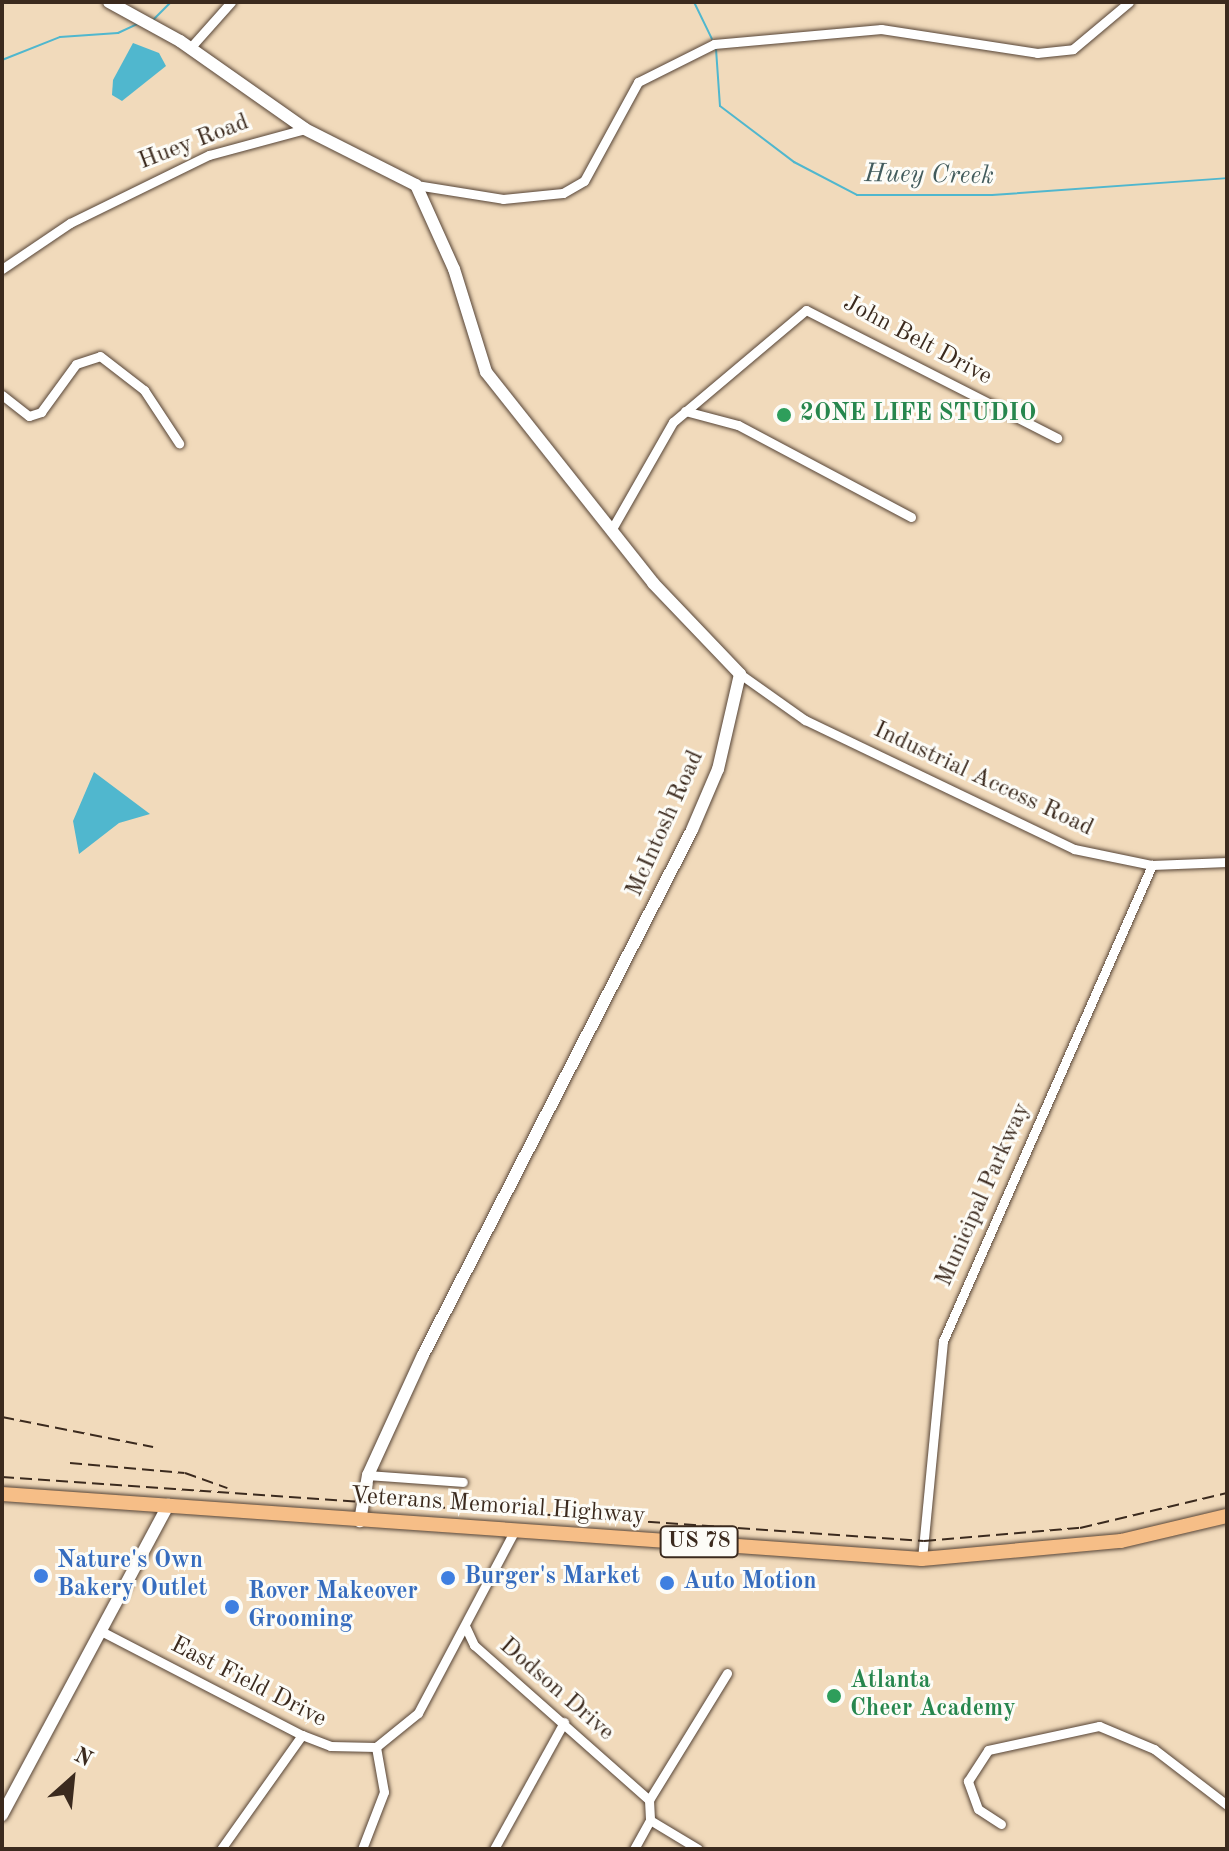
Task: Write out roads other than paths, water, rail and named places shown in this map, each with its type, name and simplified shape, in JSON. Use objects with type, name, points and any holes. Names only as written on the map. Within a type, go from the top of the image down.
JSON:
[{"type":"main road","name":"Veterans Memorial Highway","points":[[2,1494],[922,1559],[1121,1541],[1227,1516]]},
{"type":"street","points":[[109,2],[190,48],[305,129],[416,185],[503,199],[563,193],[584,181],[638,82],[714,44],[881,29],[1037,53],[1073,49],[1129,2]]},
{"type":"street","points":[[190,48],[231,2]]},
{"type":"street","name":"Huey Road","points":[[2,269],[70,223],[195,162],[305,129]]},
{"type":"street","points":[[416,185],[454,269],[486,372],[613,527],[653,583],[740,674]]},
{"type":"street","name":"John Belt Drive","points":[[613,527],[685,411],[806,310],[1057,438]]},
{"type":"street","points":[[2,395],[29,416],[41,412],[76,364],[100,356],[144,390],[179,443]]},
{"type":"street","points":[[685,411],[738,425],[911,517]]},
{"type":"street","name":"Industrial Access Road","points":[[740,674],[805,720],[1074,849],[1152,865],[1227,862]]},
{"type":"street","name":"McIntosh Road","points":[[360,1521],[368,1475],[692,830],[718,769],[740,674]]},
{"type":"street","name":"Municipal Parkway","points":[[922,1559],[943,1341],[1152,865]]},
{"type":"street","points":[[368,1475],[463,1482]]},
{"type":"street","points":[[2,1815],[168,1505]]},
{"type":"street","points":[[362,1849],[384,1792],[376,1747],[418,1713],[466,1628],[514,1532]]},
{"type":"street","name":"Dodson Drive","points":[[466,1628],[474,1645],[649,1800]]},
{"type":"street","name":"East Field Drive","points":[[101,1631],[302,1735],[330,1746],[376,1747]]},
{"type":"street","points":[[634,1849],[650,1820],[649,1800],[727,1673]]},
{"type":"street","points":[[494,1849],[564,1722]]},
{"type":"street","points":[[1001,1824],[978,1809],[968,1781],[988,1750],[1099,1726],[1154,1749],[1227,1805]]},
{"type":"street","points":[[221,1849],[302,1735]]},
{"type":"street","points":[[650,1820],[698,1849]]},
{"type":"water","points":[[133,43],[159,53],[166,66],[122,101],[112,95],[113,80]]},
{"type":"water","points":[[94,772],[150,814],[119,823],[79,854],[73,821]]},
{"type":"waterway","points":[[154,19],[171,2]]},
{"type":"waterway","name":"Huey Creek","points":[[694,2],[712,39]]},
{"type":"waterway","points":[[2,60],[60,37],[118,33],[137,24]]},
{"type":"waterway","name":"Huey Creek","points":[[716,49],[720,106],[794,162],[857,195],[992,195],[1227,178]]},
{"type":"railway","points":[[2,1417],[153,1447]]},
{"type":"railway","points":[[70,1463],[185,1473],[227,1488]]},
{"type":"railway","points":[[2,1477],[924,1541],[1080,1528],[1227,1493]]},
{"type":"place","name":"2ONE LIFE STUDIO","points":[[784,415]]},
{"type":"place","name":"Nature's Own Bakery Outlet","points":[[41,1576]]},
{"type":"place","name":"Burger's Market","points":[[448,1578]]},
{"type":"place","name":"Auto Motion","points":[[667,1583]]},
{"type":"place","name":"Rover Makeover Grooming","points":[[232,1607]]},
{"type":"place","name":"Atlanta Cheer Academy","points":[[834,1696]]}]
